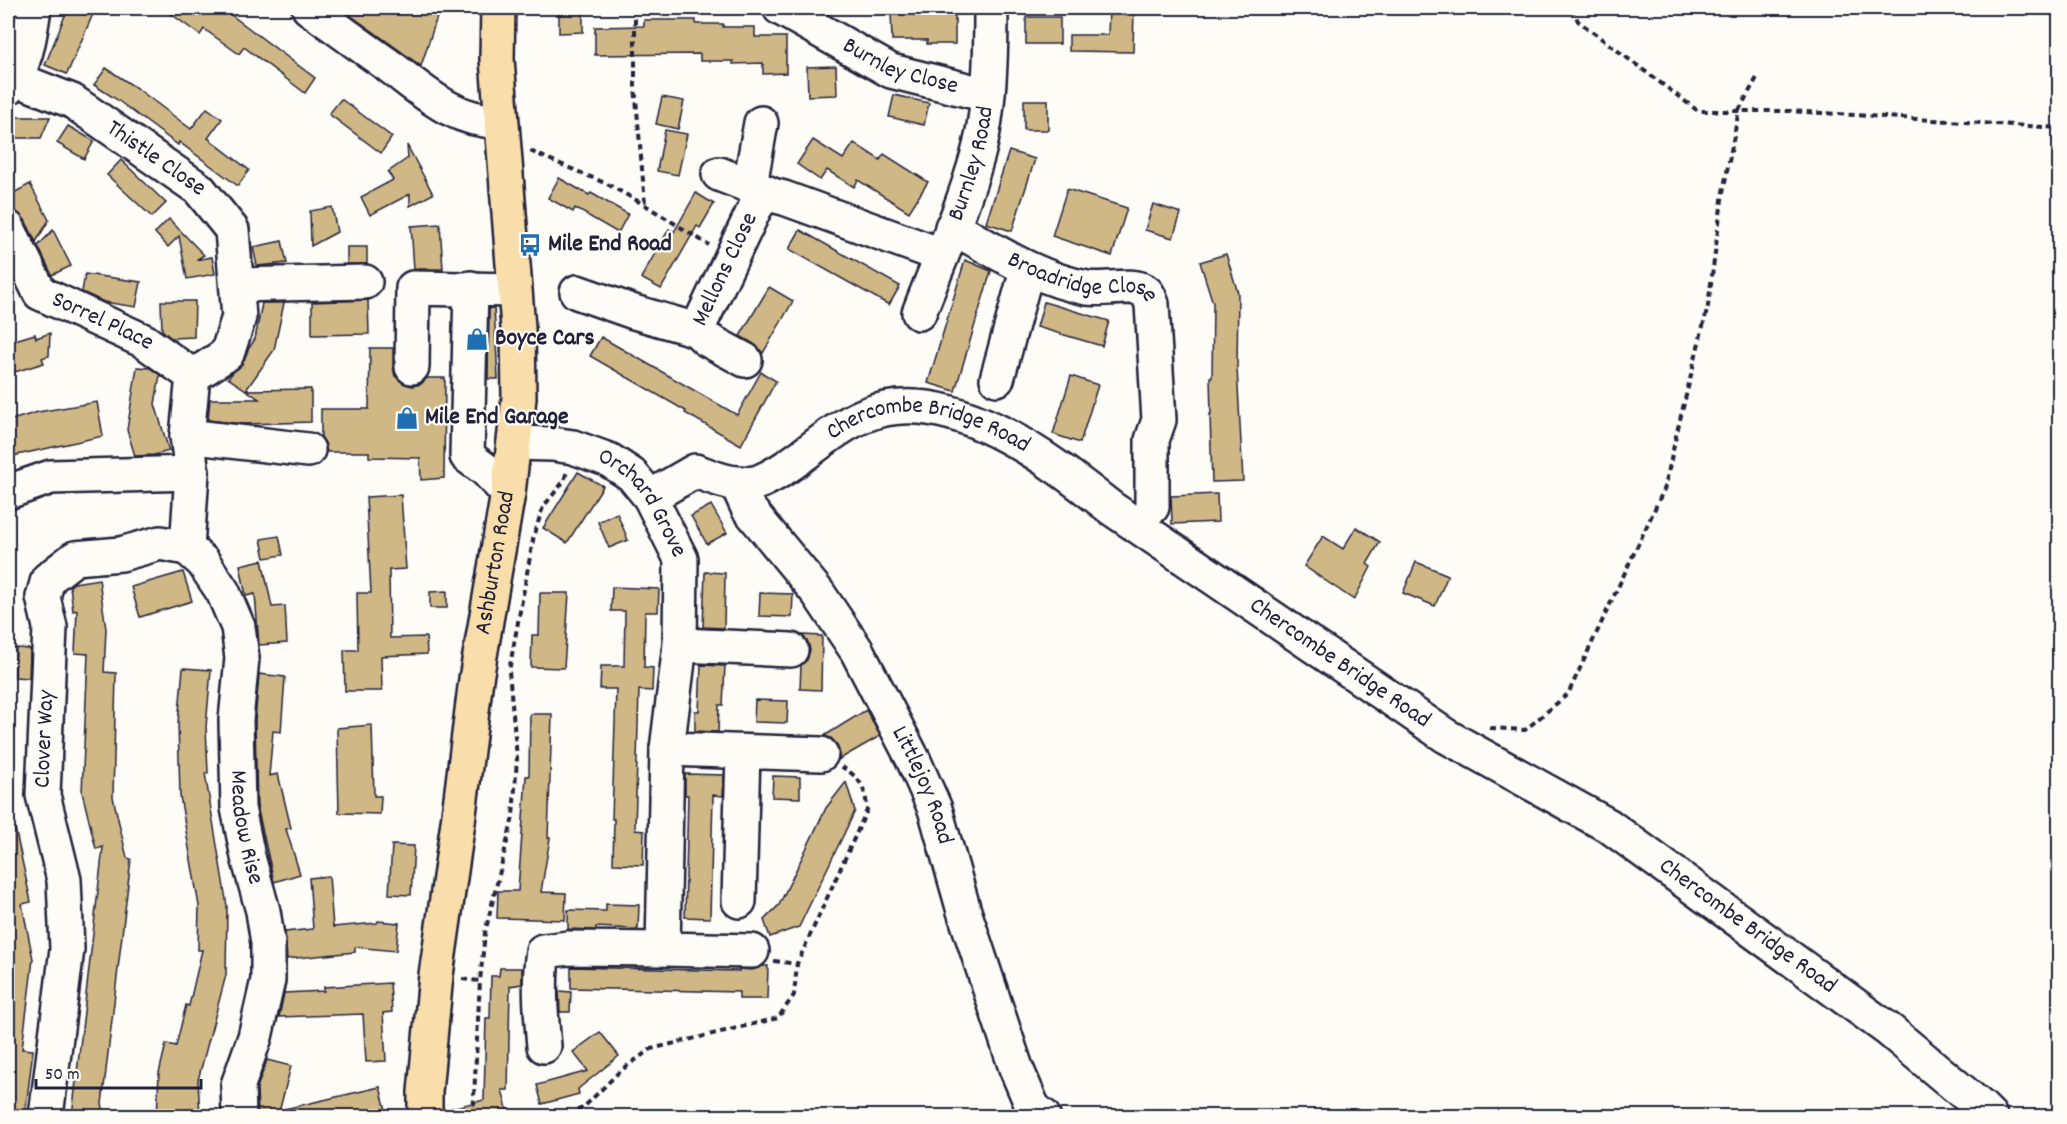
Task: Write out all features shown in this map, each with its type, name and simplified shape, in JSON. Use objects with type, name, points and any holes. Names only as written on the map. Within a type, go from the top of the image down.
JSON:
[{"type":"main road","name":"Ashburton Road","points":[[425,1116],[435,975],[476,679],[508,493],[519,398],[519,367],[497,59],[498,8]]},
{"type":"street","points":[[12,84],[29,42],[34,8]]},
{"type":"street","points":[[309,8],[433,100],[459,114],[489,122],[501,121]]},
{"type":"street","name":"Burnley Road","points":[[919,313],[978,153],[985,120],[990,61],[991,8]]},
{"type":"street","name":"Burnley Close","points":[[784,9],[891,71],[987,95]]},
{"type":"street","name":"Thistle Close","points":[[12,84],[72,101],[199,189],[232,230],[239,317],[227,354],[193,376]]},
{"type":"street","points":[[761,123],[761,190]]},
{"type":"street","name":"Mellons Close","points":[[719,174],[761,190],[947,241]]},
{"type":"street","name":"Mellons Close","points":[[746,360],[706,339],[697,330],[730,258],[762,198],[761,190]]},
{"type":"street","name":"Sorrel Place","points":[[8,228],[40,293],[144,341],[193,376]]},
{"type":"street","name":"Broadridge Close","points":[[947,241],[1088,289],[1137,286],[1147,292],[1152,304],[1159,420],[1152,440],[1152,507]]},
{"type":"street","points":[[997,379],[1027,270]]},
{"type":"street","points":[[237,285],[365,282]]},
{"type":"street","points":[[412,367],[413,288],[514,291]]},
{"type":"street","points":[[471,288],[467,456],[508,493]]},
{"type":"street","points":[[577,292],[634,312],[697,330]]},
{"type":"street","points":[[187,548],[192,473],[187,436],[193,376]]},
{"type":"street","name":"Chercombe Bridge Road","points":[[650,497],[695,471],[737,484],[759,482],[864,416],[892,407],[936,409],[963,417],[1011,439],[1064,471],[1130,521],[1446,736],[1608,826],[1889,1030],[1990,1116]]},
{"type":"street","points":[[187,436],[308,450]]},
{"type":"street","name":"Orchard Grove","points":[[514,443],[573,447],[609,460],[632,475],[650,497],[681,559],[680,645],[667,749],[663,949]]},
{"type":"street","points":[[8,492],[51,477],[192,473]]},
{"type":"street","name":"Littlejoy Road","points":[[737,484],[748,508],[818,593],[857,651],[913,759],[935,809],[964,911],[1016,1068],[1033,1108],[1043,1116]]},
{"type":"street","name":"Clover Way","points":[[46,1116],[67,949],[64,880],[43,795],[50,627],[43,597],[48,579],[75,558],[121,554],[160,543],[187,548]]},
{"type":"street","name":"Meadow Rise","points":[[187,548],[202,562],[223,592],[238,627],[242,658],[237,720],[238,808],[248,857],[263,911],[268,980],[255,1037],[238,1085],[239,1116]]},
{"type":"street","points":[[680,645],[791,650]]},
{"type":"street","points":[[667,749],[821,754]]},
{"type":"street","points":[[739,901],[743,752]]},
{"type":"street","points":[[544,1046],[540,1007],[540,972],[543,951],[569,948],[752,951]]},
{"type":"path","points":[[635,8],[635,86],[645,205]]},
{"type":"path","points":[[1572,8],[1578,21],[1698,111],[1790,111],[2060,128]]},
{"type":"path","points":[[1478,727],[1525,730],[1568,694],[1665,487],[1708,306],[1723,192],[1738,110],[1759,74]]},
{"type":"path","points":[[523,149],[536,152],[607,184],[730,258]]},
{"type":"path","points":[[472,1116],[485,933],[513,817],[517,758],[509,671],[534,535],[543,507],[564,481],[573,447]]},
{"type":"path","points":[[435,975],[480,981]]},
{"type":"building","points":[[68,8],[78,8],[93,14],[67,74],[45,65]]},
{"type":"building","points":[[163,8],[222,8],[315,78],[305,93],[244,47],[239,54],[204,29],[200,35]]},
{"type":"building","points":[[340,8],[440,8],[421,66]]},
{"type":"building","points":[[559,8],[583,8],[583,32],[559,33]]},
{"type":"building","points":[[1109,8],[1134,8],[1133,52],[1069,51],[1069,35],[1108,35]]},
{"type":"building","points":[[891,11],[920,11],[920,15],[955,15],[955,44],[927,44],[927,40],[892,40]]},
{"type":"building","points":[[1026,17],[1060,17],[1060,44],[1026,44]]},
{"type":"building","points":[[644,20],[696,20],[696,24],[755,27],[755,37],[786,37],[786,73],[763,74],[763,63],[733,64],[733,61],[700,61],[700,54],[595,55],[595,27],[644,26]]},
{"type":"building","points":[[836,66],[837,95],[808,96],[807,67]]},
{"type":"building","points":[[106,68],[191,129],[207,108],[222,119],[208,138],[249,170],[238,186],[179,142],[178,145],[94,85]]},
{"type":"building","points":[[894,95],[929,103],[924,125],[889,117]]},
{"type":"building","points":[[662,97],[684,101],[678,129],[656,124]]},
{"type":"building","points":[[341,99],[392,137],[381,153],[329,114]]},
{"type":"building","points":[[1024,100],[1048,100],[1048,130],[1024,130]]},
{"type":"building","points":[[8,117],[50,117],[41,138],[8,138]]},
{"type":"building","points":[[68,126],[94,141],[84,159],[57,143]]},
{"type":"building","points":[[665,130],[687,134],[678,175],[657,171]]},
{"type":"building","points":[[813,140],[843,159],[854,143],[880,160],[884,154],[928,182],[909,212],[858,180],[854,187],[827,170],[820,180],[797,164]]},
{"type":"building","points":[[407,145],[433,194],[410,206],[410,194],[370,215],[361,197],[393,180],[388,172],[408,158]]},
{"type":"building","points":[[1009,151],[1035,159],[1012,231],[986,223]]},
{"type":"building","points":[[121,160],[166,203],[152,217],[107,175]]},
{"type":"building","points":[[559,178],[628,214],[618,233],[575,208],[573,212],[548,198]]},
{"type":"building","points":[[30,184],[49,220],[36,242],[25,220],[15,211],[8,196]]},
{"type":"building","points":[[1067,189],[1127,208],[1112,256],[1052,236]]},
{"type":"building","points":[[696,193],[714,204],[700,228],[697,226],[661,289],[641,278],[669,229],[674,232]]},
{"type":"building","points":[[1153,204],[1181,213],[1173,238],[1145,230]]},
{"type":"building","points":[[332,207],[337,232],[311,246],[310,211]]},
{"type":"building","points":[[169,219],[204,255],[196,260],[212,257],[215,274],[187,279],[179,236],[168,247],[155,233]]},
{"type":"building","points":[[440,224],[443,269],[414,269],[411,226]]},
{"type":"building","points":[[53,230],[71,266],[52,275],[38,246]]},
{"type":"building","points":[[800,230],[900,286],[889,305],[789,249]]},
{"type":"building","points":[[282,241],[287,263],[257,266],[253,247]]},
{"type":"building","points":[[347,247],[367,247],[367,264],[347,264]]},
{"type":"building","points":[[1226,254],[1238,293],[1237,368],[1243,481],[1212,482],[1210,377],[1212,377],[1213,303],[1200,262]]},
{"type":"building","points":[[965,260],[991,271],[955,391],[928,383]]},
{"type":"building","points":[[85,274],[141,282],[136,307],[104,302],[82,292]]},
{"type":"building","points":[[769,287],[793,301],[763,353],[754,344],[740,336]]},
{"type":"building","points":[[368,300],[369,334],[312,335],[312,302]]},
{"type":"building","points":[[161,301],[195,301],[194,337],[171,338],[162,330]]},
{"type":"building","points":[[1044,302],[1109,321],[1102,346],[1037,327]]},
{"type":"building","points":[[262,303],[284,303],[274,350],[246,390],[228,378],[244,360],[255,339]]},
{"type":"building","points":[[489,308],[494,308],[498,379],[488,379]]},
{"type":"building","points":[[50,333],[49,356],[42,358],[44,363],[8,374],[8,342],[35,334],[36,338]]},
{"type":"building","points":[[601,337],[737,415],[761,372],[776,381],[741,445],[590,356]]},
{"type":"building","name":"Mile End Garage","points":[[370,348],[393,348],[395,376],[403,383],[412,386],[421,384],[427,378],[445,378],[444,478],[421,480],[420,458],[369,457],[369,452],[327,452],[321,437],[321,409],[369,409]]},
{"type":"building","points":[[137,367],[150,368],[160,375],[155,404],[169,451],[135,456],[127,430]]},
{"type":"building","points":[[1071,376],[1098,385],[1080,443],[1053,434]]},
{"type":"building","points":[[311,389],[311,422],[243,424],[208,420],[210,399],[259,399],[246,390]]},
{"type":"building","points":[[97,402],[103,436],[8,457],[8,421],[38,412]]},
{"type":"building","points":[[578,472],[603,486],[567,543],[543,528]]},
{"type":"building","points":[[1217,494],[1218,522],[1172,524],[1171,496]]},
{"type":"building","points":[[401,495],[406,569],[389,570],[390,638],[426,637],[427,654],[381,656],[382,691],[345,691],[344,650],[358,650],[357,593],[371,593],[366,497]]},
{"type":"building","points":[[711,505],[727,533],[707,544],[691,516]]},
{"type":"building","points":[[617,513],[628,540],[609,548],[598,522]]},
{"type":"building","points":[[1356,527],[1380,542],[1367,564],[1371,567],[1354,600],[1304,566],[1323,536],[1343,549]]},
{"type":"building","points":[[279,536],[283,555],[265,558],[261,539]]},
{"type":"building","points":[[262,560],[272,607],[285,606],[287,643],[259,645],[255,594],[246,596],[240,565]]},
{"type":"building","points":[[1416,562],[1448,575],[1435,606],[1403,593]]},
{"type":"building","points":[[183,572],[192,601],[140,617],[131,587]]},
{"type":"building","points":[[705,572],[725,573],[724,628],[703,627]]},
{"type":"building","points":[[99,579],[106,629],[104,672],[116,673],[113,797],[127,858],[131,859],[102,1104],[105,1116],[72,1116],[103,847],[96,849],[82,792],[88,654],[75,653],[77,610],[73,611],[70,586],[74,583]]},
{"type":"building","points":[[612,587],[659,589],[658,612],[645,612],[644,667],[653,668],[652,691],[639,690],[635,830],[644,831],[643,865],[613,864],[616,689],[600,689],[601,666],[624,666],[625,611],[611,611]]},
{"type":"building","points":[[447,591],[447,608],[430,608],[430,592]]},
{"type":"building","points":[[540,593],[569,593],[564,668],[531,667],[532,635],[539,635]]},
{"type":"building","points":[[760,593],[793,594],[792,617],[759,616]]},
{"type":"building","points":[[802,635],[822,636],[821,690],[800,689],[801,665],[807,660],[810,650],[808,642]]},
{"type":"building","points":[[16,648],[30,649],[29,678],[15,677]]},
{"type":"building","points":[[701,665],[725,666],[723,705],[719,705],[718,732],[695,731],[695,711],[699,711]]},
{"type":"building","points":[[183,668],[211,670],[206,727],[208,773],[205,773],[227,906],[226,975],[198,1080],[200,1116],[157,1116],[159,1073],[166,1044],[176,1046],[186,1005],[189,1006],[202,950],[198,950],[199,906],[180,796],[178,723]]},
{"type":"building","points":[[259,674],[285,677],[281,732],[273,731],[269,776],[278,774],[291,828],[286,829],[300,874],[274,882],[257,806],[255,721]]},
{"type":"building","points":[[755,700],[788,701],[787,723],[754,722]]},
{"type":"building","points":[[866,710],[880,736],[838,760],[840,754],[837,745],[831,738],[824,736]]},
{"type":"building","points":[[530,714],[552,714],[548,838],[550,838],[541,892],[566,893],[565,920],[497,918],[498,891],[518,891],[526,776],[529,776]]},
{"type":"building","points":[[372,725],[374,796],[381,796],[380,814],[339,813],[337,728]]},
{"type":"building","points":[[685,774],[724,775],[723,796],[713,795],[710,918],[685,917],[688,795],[685,795]]},
{"type":"building","points":[[773,776],[800,777],[800,798],[772,797]]},
{"type":"building","points":[[846,782],[855,811],[799,927],[770,937],[764,920],[779,905],[826,808]]},
{"type":"building","points":[[15,828],[31,902],[22,904],[33,959],[22,1049],[33,1050],[25,1115],[8,1113],[8,829]]},
{"type":"building","points":[[392,845],[414,846],[411,895],[389,894]]},
{"type":"building","points":[[329,876],[333,927],[377,923],[378,921],[399,923],[396,951],[355,947],[355,952],[287,959],[285,932],[313,929],[309,878]]},
{"type":"building","points":[[606,904],[639,905],[638,929],[596,927],[596,930],[568,929],[568,910],[606,911]]},
{"type":"building","points":[[768,966],[767,999],[739,999],[739,992],[571,988],[571,967],[739,971],[739,969],[752,970]]},
{"type":"building","points":[[500,968],[522,968],[522,984],[510,986],[508,1090],[502,1090],[509,1116],[445,1116],[444,1110],[484,1100],[486,1018],[490,1018],[491,976],[499,976]]},
{"type":"building","points":[[390,983],[392,1012],[383,1013],[386,1061],[366,1062],[363,1014],[279,1017],[284,993],[324,991],[324,987]]},
{"type":"building","points":[[559,991],[571,992],[570,1012],[560,1012]]},
{"type":"building","points":[[600,1032],[619,1056],[578,1089],[579,1094],[542,1104],[537,1085],[588,1071],[573,1052]]},
{"type":"building","points":[[267,1060],[291,1066],[278,1116],[258,1116],[257,1088]]},
{"type":"building","points":[[380,1087],[386,1110],[360,1116],[285,1116],[284,1109]]},
{"type":"place","name":"Mile End Road","points":[[530,245]]},
{"type":"place","name":"Boyce Cars","points":[[477,339]]},
{"type":"place","name":"Mile End Garage","points":[[407,418]]}]
